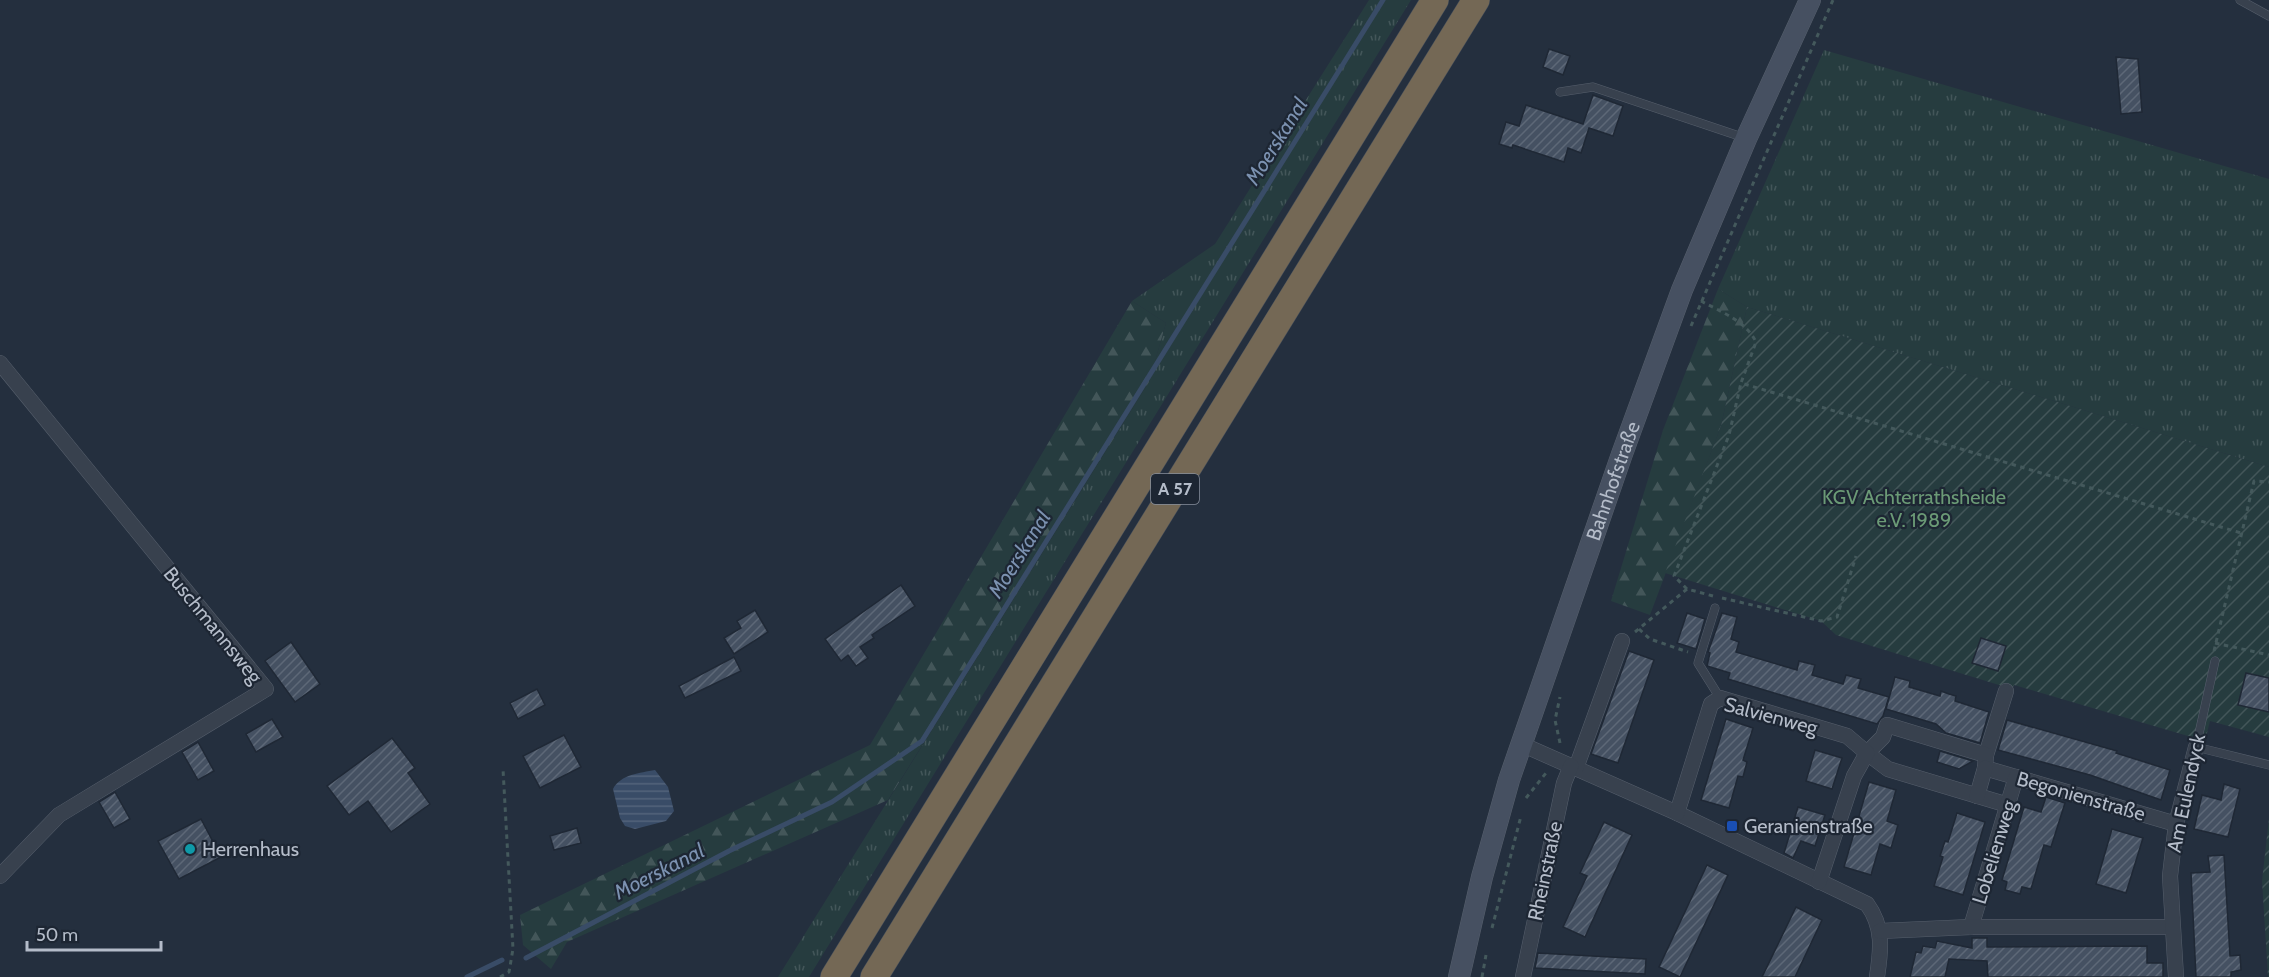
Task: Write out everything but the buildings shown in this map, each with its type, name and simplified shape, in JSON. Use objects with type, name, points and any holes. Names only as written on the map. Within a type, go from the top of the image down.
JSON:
[{"type":"highway","name":"A 57","points":[[834,977],[1436,0]]},
{"type":"highway","name":"A 57","points":[[874,977],[1476,0]]},
{"type":"main road","name":"Bahnhofstraße","points":[[1459,977],[1482,877],[1521,744],[1682,290],[1746,139],[1809,0]]},
{"type":"street","name":"Buschmannsweg","points":[[0,363],[266,689],[59,815],[0,876]]},
{"type":"street","name":"Rheinstraße","points":[[1522,977],[1564,783],[1574,767],[1622,641]]},
{"type":"street","points":[[1977,796],[2006,691]]},
{"type":"street","name":"Salvienweg","points":[[1677,813],[1711,704],[1720,698],[1846,736],[1888,769],[2008,805]]},
{"type":"street","points":[[1819,882],[1854,776],[1867,753],[1883,737],[1887,725],[1986,762]]},
{"type":"street","points":[[1521,744],[1677,813],[1867,904],[1876,917],[1880,932],[1877,977]]},
{"type":"street","name":"Am Eulendyck","points":[[2176,977],[2170,876],[2176,824],[2196,747]]},
{"type":"street","name":"Begonienstraße","points":[[1986,762],[2016,777],[2176,824]]},
{"type":"street","name":"Lobelienweg","points":[[1971,927],[2016,777]]},
{"type":"street","points":[[1880,932],[1971,927],[2172,927]]},
{"type":"lane","points":[[2240,0],[2269,16]]},
{"type":"lane","points":[[1560,92],[1593,87],[1746,139]]},
{"type":"lane","points":[[1715,608],[1698,663],[1720,698]]},
{"type":"lane","name":"Am Eulendyck","points":[[2196,747],[2215,661]]},
{"type":"lane","points":[[2196,747],[2269,765]]},
{"type":"path","points":[[1689,333],[1833,0]]},
{"type":"path","points":[[1682,290],[1740,323],[1752,333],[1756,342],[1740,383],[1729,435],[1674,576],[1687,590],[1821,621],[1837,618],[1856,556]]},
{"type":"path","points":[[1740,383],[2241,533]]},
{"type":"path","points":[[2215,661],[2215,643],[2254,481],[2269,482]]},
{"type":"path","points":[[1622,641],[1687,590]]},
{"type":"path","points":[[1639,629],[1650,639],[1700,656]]},
{"type":"path","points":[[2215,643],[2269,655]]},
{"type":"path","points":[[1491,933],[1526,795],[1556,759],[1561,740],[1556,720],[1563,688]]},
{"type":"path","points":[[500,977],[509,972],[513,949],[503,769]]},
{"type":"path","points":[[1482,977],[1488,945]]},
{"type":"green space","points":[[1369,0],[1411,0],[809,977],[778,977],[1149,382],[1166,323],[1132,301],[1215,244]]},
{"type":"green space","points":[[1824,50],[2269,179],[2269,467],[1747,307],[1718,289]]},
{"type":"green space","points":[[1718,289],[1747,307],[1721,426],[1650,615],[1611,601],[1663,430]]},
{"type":"green space","points":[[1132,301],[1166,323],[1149,382],[888,800],[567,942],[551,969],[523,945],[520,915],[870,745]]},
{"type":"green space","name":"KGV Achterrathsheide e.V. 1989","points":[[1747,307],[2269,467],[2269,737],[2210,721],[2205,741],[2014,685],[2012,689],[1836,635],[1821,621],[1665,573],[1721,426]]},
{"type":"green space","points":[[2269,818],[2269,977],[2268,977],[2262,881]]},
{"type":"water","points":[[655,770],[668,787],[674,811],[666,821],[635,829],[625,826],[620,818],[613,789],[626,777]]},
{"type":"waterway","name":"Moerskanal","points":[[526,958],[729,851],[832,802],[922,741],[1383,0]]},
{"type":"waterway","name":"Moerskanal","points":[[467,977],[502,960]]},
{"type":"place","name":"Geranienstraße","points":[[1732,826]]},
{"type":"place","name":"Herrenhaus","points":[[190,849]]}]
